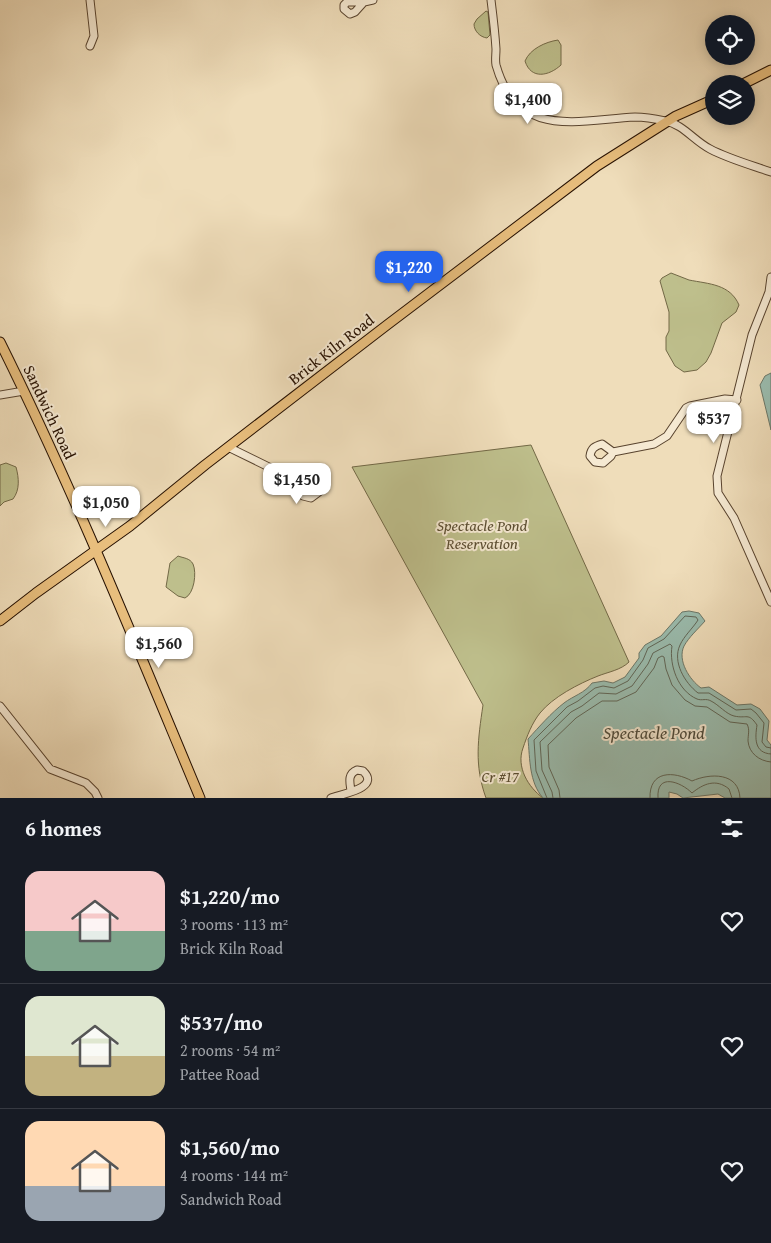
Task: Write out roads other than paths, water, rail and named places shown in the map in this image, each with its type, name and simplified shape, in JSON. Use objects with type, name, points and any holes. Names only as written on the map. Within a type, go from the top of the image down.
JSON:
[{"type":"main road","points":[[755,78],[771,70]]},
{"type":"main road","name":"Brick Kiln Road","points":[[0,621],[130,526],[228,447],[531,214],[597,166],[668,121],[705,103]]},
{"type":"main road","name":"Sandwich Road","points":[[0,343],[96,549],[200,798]]},
{"type":"street","points":[[90,0],[94,36],[90,46]]},
{"type":"street","points":[[364,2],[373,0]]},
{"type":"street","points":[[491,0],[496,52],[495,62],[501,81],[516,102],[531,114],[550,121],[564,123],[637,117],[668,121],[676,124],[709,148],[771,172]]},
{"type":"street","points":[[771,277],[770,292],[752,335],[717,476],[718,493],[734,518],[771,602]]},
{"type":"street","points":[[0,395],[24,391]]},
{"type":"street","points":[[613,452],[654,444],[667,436],[686,408],[725,399],[737,400]]},
{"type":"street","points":[[228,447],[279,472],[294,486],[299,488]]},
{"type":"street","points":[[0,706],[50,769],[86,783],[98,798]]},
{"type":"street","points":[[331,798],[350,792]]},
{"type":"water","points":[[771,373],[771,430],[760,385],[765,376]]},
{"type":"water","name":"Spectacle Pond","points":[[682,612],[699,613],[705,621],[688,639],[682,652],[683,664],[689,675],[701,688],[709,687],[737,705],[751,704],[760,709],[769,721],[767,740],[771,745],[771,798],[725,798],[718,794],[683,798],[669,792],[669,798],[543,798],[538,792],[533,778],[528,739],[559,707],[592,683],[604,681],[613,683],[625,677],[639,658],[639,653],[645,645],[661,636]]},
{"type":"park label","name":"Spectacle Pond Reservation","points":[[482,534]]},
{"type":"park label","name":"Cr #17","points":[[500,776]]}]
